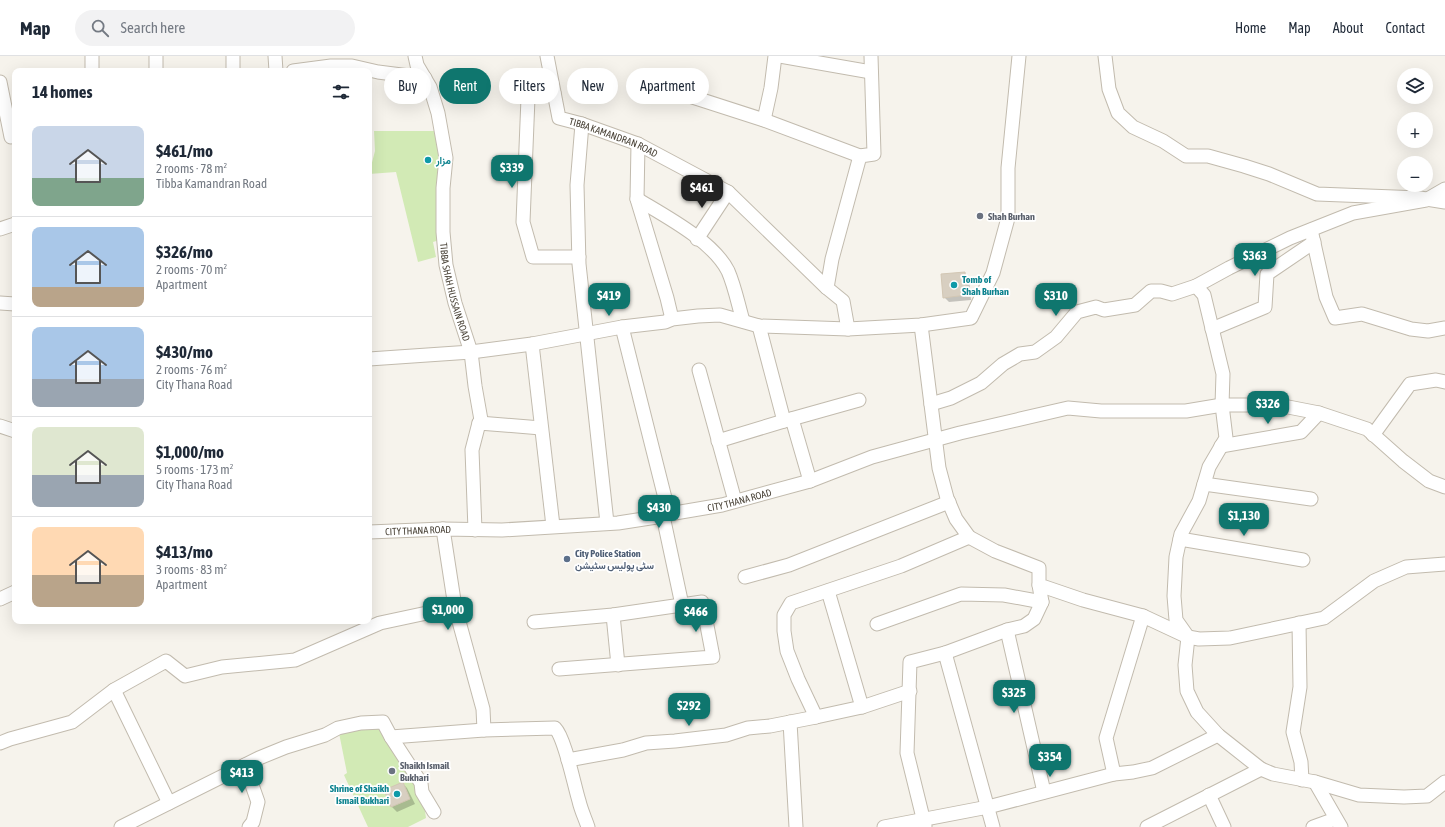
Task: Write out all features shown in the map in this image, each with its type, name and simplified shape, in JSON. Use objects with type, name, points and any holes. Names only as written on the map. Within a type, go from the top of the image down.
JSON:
[{"type":"street","points":[[92,56],[92,68]]},
{"type":"street","points":[[156,56],[156,68]]},
{"type":"street","points":[[233,56],[233,68]]},
{"type":"street","points":[[275,56],[276,68]]},
{"type":"street","name":"TIBBA SHAH HUSSAIN ROAD","points":[[415,56],[419,68]]},
{"type":"street","name":"TIBBA KAMANDRAN ROAD","points":[[547,56],[549,68]]},
{"type":"street","points":[[764,120],[771,88],[775,56]]},
{"type":"street","points":[[780,56],[871,72]]},
{"type":"street","points":[[709,102],[764,120],[860,156],[874,154],[871,56]]},
{"type":"street","points":[[372,359],[471,352],[532,344],[622,327],[665,322],[672,319],[698,316],[720,315],[759,326],[848,329],[921,325],[971,318],[993,273],[1008,218],[1008,168],[1020,56]]},
{"type":"street","points":[[1105,56],[1109,89],[1118,113],[1133,127],[1163,141],[1186,156],[1208,156],[1244,166],[1269,174],[1317,194],[1420,198],[1445,202]]},
{"type":"street","points":[[316,68],[352,66],[361,68]]},
{"type":"street","points":[[372,71],[384,73]]},
{"type":"street","points":[[0,82],[9,137]]},
{"type":"street","name":"TIBBA SHAH HUSSAIN ROAD","points":[[431,91],[438,113],[446,158],[443,188],[443,225],[446,265],[471,352],[481,420],[472,450],[475,530]]},
{"type":"street","points":[[528,104],[523,222],[533,257],[579,257]]},
{"type":"street","name":"TIBBA KAMANDRAN ROAD","points":[[556,104],[559,118],[582,124],[638,144],[728,192],[827,288],[843,301],[848,329]]},
{"type":"street","points":[[582,124],[577,185],[579,257],[607,523]]},
{"type":"street","points":[[638,144],[637,199],[672,319]]},
{"type":"street","points":[[827,288],[832,259],[860,156]]},
{"type":"street","points":[[1212,329],[1265,307],[1268,274],[1312,236],[1353,213],[1426,200],[1445,189]]},
{"type":"street","points":[[698,239],[728,192]]},
{"type":"street","points":[[637,199],[683,227],[714,252],[727,270],[735,290],[742,321]]},
{"type":"street","points":[[0,230],[12,225]]},
{"type":"street","points":[[931,404],[951,398],[981,383],[1003,364],[1020,354],[1035,352],[1056,337],[1077,312],[1096,307],[1104,310],[1135,305],[1151,291],[1161,291],[1172,294],[1196,286],[1290,238],[1312,236]]},
{"type":"street","points":[[1312,236],[1326,297],[1335,318],[1362,314],[1411,329],[1428,331],[1445,328]]},
{"type":"street","points":[[1196,286],[1204,295],[1223,374],[1222,405],[1226,438],[1208,467],[1199,501],[1180,539],[1176,557],[1174,596],[1176,620],[1188,637],[1185,664],[1187,691],[1197,712],[1218,735],[1261,769],[1273,774],[1309,781],[1359,795],[1404,798],[1427,796],[1445,782]]},
{"type":"street","points":[[0,303],[12,304]]},
{"type":"street","points":[[921,325],[939,468],[947,498],[956,519],[969,537],[995,552],[1039,568],[1039,585],[1042,602],[1034,619],[1024,626],[1007,630],[945,653],[910,662],[907,753],[924,823]]},
{"type":"street","points":[[759,326],[788,420],[810,481]]},
{"type":"street","points":[[622,327],[666,515],[682,605]]},
{"type":"street","points":[[532,344],[553,526]]},
{"type":"street","points":[[699,370],[735,501]]},
{"type":"street","points":[[1373,435],[1410,384],[1436,380],[1445,382]]},
{"type":"street","points":[[718,441],[859,400]]},
{"type":"street","name":"CITY THANA ROAD","points":[[372,532],[443,529],[502,530],[618,523],[666,515],[722,505],[810,481],[872,457],[960,433],[1068,408],[1100,411],[1186,411],[1222,405],[1278,404],[1319,412],[1367,429],[1403,461],[1429,481],[1445,487]]},
{"type":"street","points":[[1221,446],[1301,432],[1319,412]]},
{"type":"street","points":[[479,423],[541,428]]},
{"type":"street","points":[[0,426],[12,430]]},
{"type":"street","points":[[1204,484],[1311,499]]},
{"type":"street","points":[[745,577],[789,565],[949,502]]},
{"type":"street","points":[[443,529],[455,607],[483,709],[484,730]]},
{"type":"street","points":[[816,717],[798,679],[788,651],[784,631],[784,615],[791,603],[902,566],[969,537]]},
{"type":"street","points":[[1180,539],[1303,560]]},
{"type":"street","points":[[1039,585],[1082,600],[1143,616],[1188,637],[1199,639],[1230,638],[1324,618],[1374,580],[1406,567],[1445,564]]},
{"type":"street","points":[[828,591],[862,707]]},
{"type":"street","points":[[0,599],[12,593]]},
{"type":"street","points":[[877,624],[961,594],[1004,595],[1042,602]]},
{"type":"street","points":[[534,622],[613,615],[702,602],[713,656],[559,669]]},
{"type":"street","points":[[0,743],[10,738],[72,722],[114,690],[166,661],[185,676],[222,667],[295,660],[380,623],[455,607]]},
{"type":"street","points":[[613,615],[618,664]]},
{"type":"street","points":[[1114,774],[1106,738],[1143,616]]},
{"type":"street","points":[[1299,623],[1300,687],[1292,732],[1301,762],[1309,781],[1338,823],[1313,827]]},
{"type":"street","points":[[1007,630],[1044,792]]},
{"type":"street","points":[[945,653],[993,827]]},
{"type":"street","points":[[114,690],[170,803]]},
{"type":"street","points":[[568,760],[623,750],[646,743],[726,735],[748,728],[770,726],[816,717],[862,707],[910,691]]},
{"type":"street","points":[[121,827],[245,765],[286,747],[325,735],[338,728],[361,723],[383,722],[390,737],[420,783],[422,792],[434,812]]},
{"type":"street","points":[[790,722],[796,827]]},
{"type":"street","points":[[390,737],[484,730],[555,728],[558,732],[568,760],[588,827]]},
{"type":"street","points":[[884,827],[924,823],[1114,774],[1152,768],[1218,735]]},
{"type":"street","points":[[245,765],[258,802],[253,822],[249,827]]},
{"type":"street","points":[[1147,827],[1261,769]]},
{"type":"street","points":[[1209,795],[1224,827]]},
{"type":"green space","points":[[374,131],[441,131],[443,239],[433,242],[436,257],[418,262],[396,172],[372,174],[372,162],[375,151]]},
{"type":"green space","points":[[383,722],[421,783],[426,818],[408,827],[368,827],[344,775],[347,773],[338,728]]},
{"type":"building","name":"Tomb of Shah Burhan","points":[[965,272],[967,295],[943,298],[941,274]]},
{"type":"building","name":"Shrine of Shaikh Ismail Bukhari","points":[[403,782],[410,799],[391,807],[384,790]]},
{"type":"place","name":"مزار","points":[[428,160]]},
{"type":"place","name":"Shah Burhan","points":[[980,216]]},
{"type":"place","name":"Tomb of Shah Burhan","points":[[954,285]]},
{"type":"place","name":"City Police Station سٹی پولیس سٹیشن","points":[[567,559]]},
{"type":"place","name":"Shaikh Ismail Bukhari","points":[[392,771]]},
{"type":"place","name":"Shrine of Shaikh Ismail Bukhari","points":[[397,794]]}]
